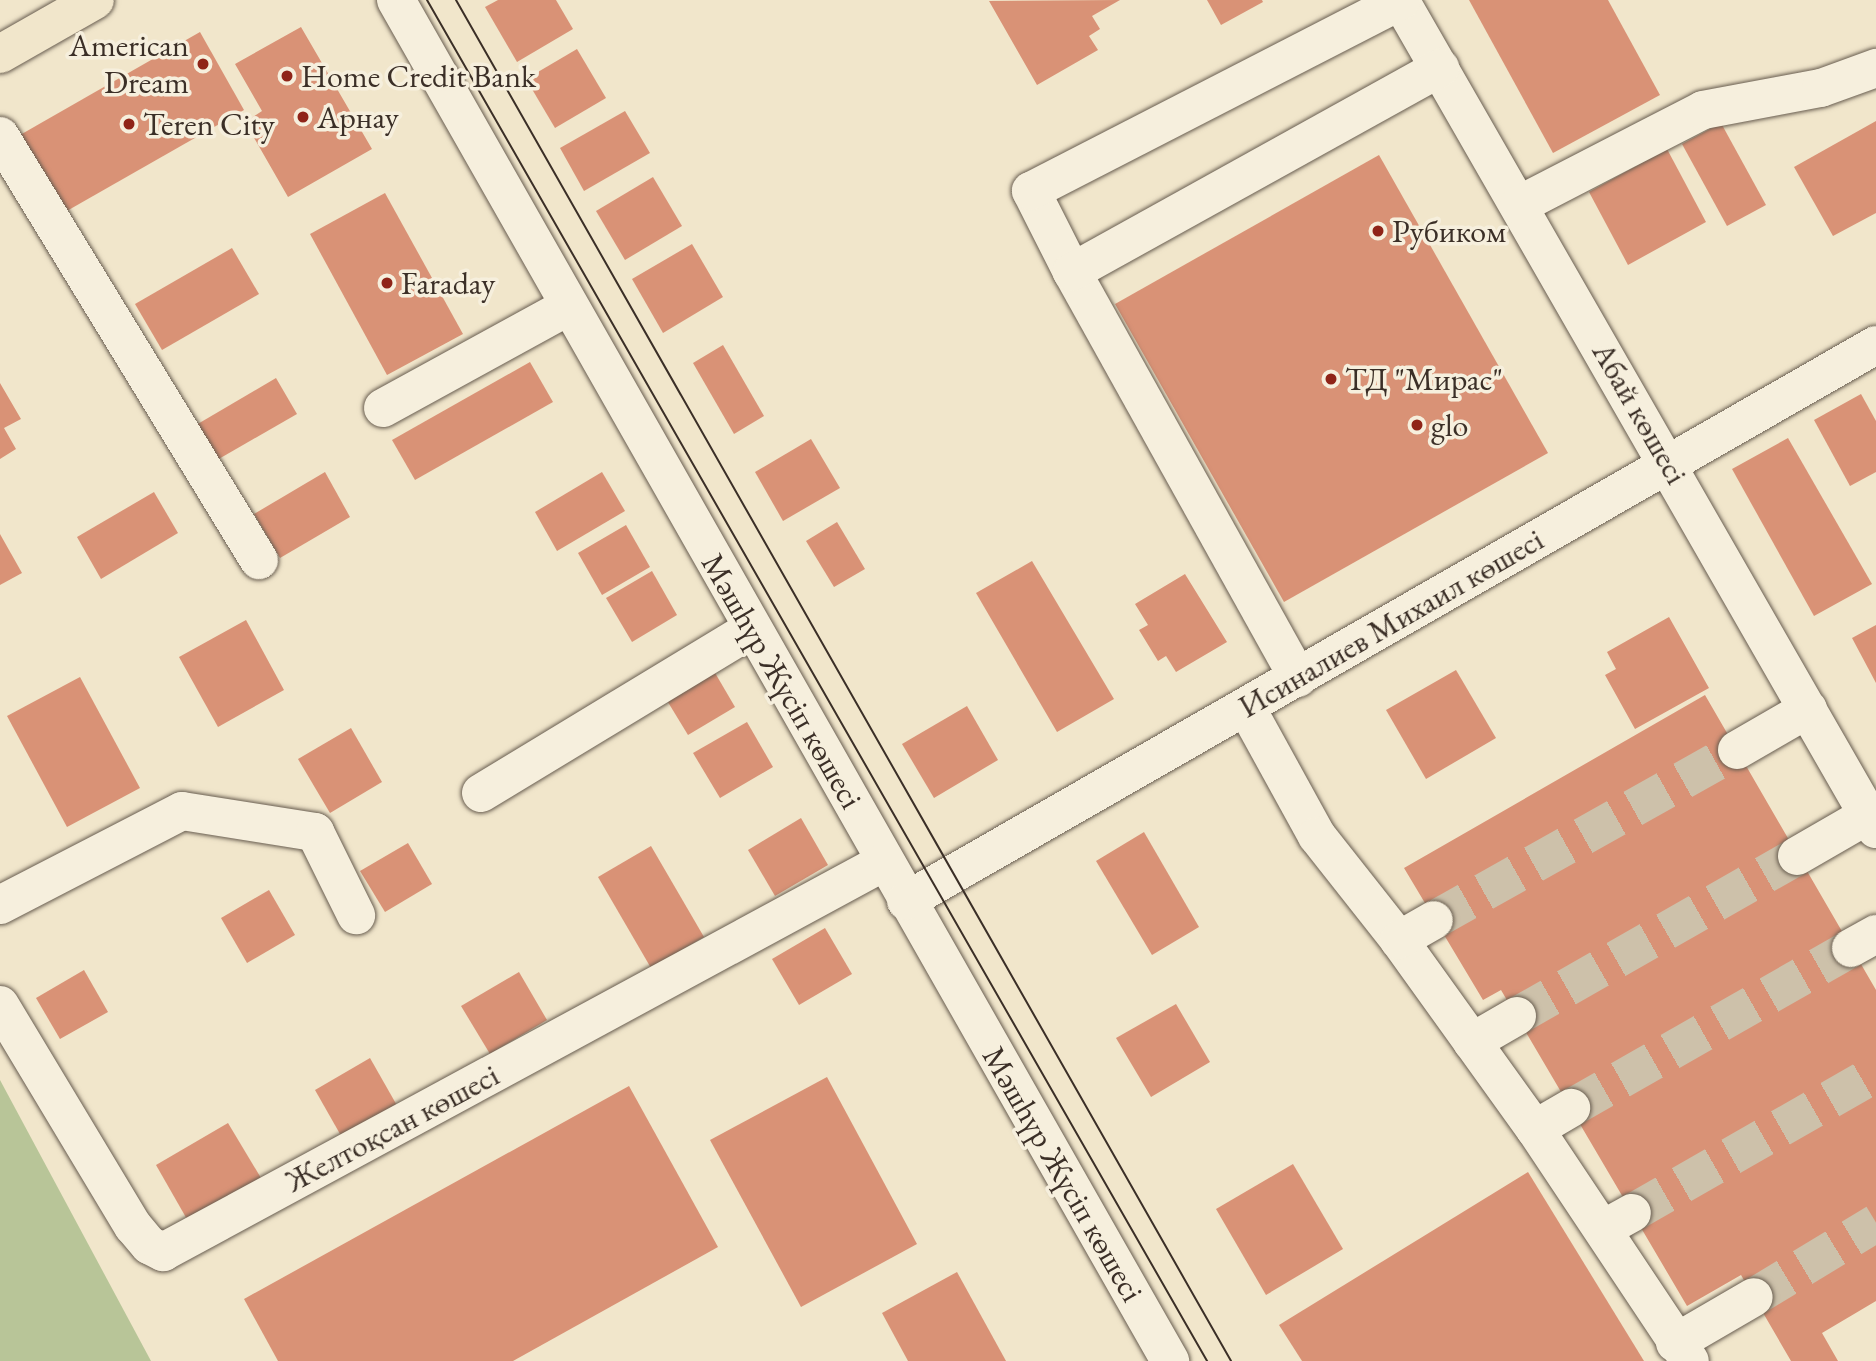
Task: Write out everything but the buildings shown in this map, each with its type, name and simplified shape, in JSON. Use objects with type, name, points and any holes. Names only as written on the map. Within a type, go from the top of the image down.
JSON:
[{"type":"main road","points":[[0,54],[94,0]]},
{"type":"street","name":"Мәшһүр Жүсіп көшесі","points":[[396,0],[1170,1361]]},
{"type":"street","points":[[1298,678],[1072,272],[1031,191],[1400,0]]},
{"type":"street","name":"Абай көшесі","points":[[1400,0],[1669,463],[1872,822]]},
{"type":"street","points":[[1072,272],[1440,68]]},
{"type":"street","points":[[1519,205],[1703,110],[1821,88],[1876,68]]},
{"type":"street","points":[[0,136],[259,560]]},
{"type":"street","points":[[383,408],[569,306]]},
{"type":"street","name":"Исиналиев Михаил көшесі","points":[[906,901],[1876,345]]},
{"type":"street","points":[[481,793],[752,629]]},
{"type":"street","points":[[1246,707],[1317,836],[1399,940],[1535,1129],[1618,1221],[1683,1352],[1754,1297]]},
{"type":"street","points":[[1737,750],[1808,709]]},
{"type":"street","points":[[0,905],[182,811],[315,832],[356,915]]},
{"type":"street","points":[[1797,856],[1872,822]]},
{"type":"street","name":"Желтоқсан көшесі","points":[[0,1005],[134,1226],[149,1245],[163,1252],[884,862]]},
{"type":"street","points":[[1399,940],[1434,920]]},
{"type":"street","points":[[1472,1042],[1517,1016]]},
{"type":"street","points":[[1535,1129],[1571,1108]]},
{"type":"green space","points":[[0,1080],[151,1361],[0,1361]]},
{"type":"tunnel","points":[[1434,920],[1737,750]]},
{"type":"tunnel","points":[[1517,1016],[1797,856]]},
{"type":"tunnel","points":[[1571,1108],[1851,948]]},
{"type":"tunnel","points":[[1632,1213],[1876,1073]]},
{"type":"tunnel","points":[[1754,1297],[1876,1223]]},
{"type":"tram line","points":[[427,0],[1207,1361]]},
{"type":"tram line","points":[[456,0],[1231,1361]]},
{"type":"place","name":"American Dream","points":[[203,64]]},
{"type":"place","name":"Home Credit Bank","points":[[287,76]]},
{"type":"place","name":"Арнау","points":[[303,117]]},
{"type":"place","name":"Teren City","points":[[129,124]]},
{"type":"place","name":"Рубиком","points":[[1378,231]]},
{"type":"place","name":"Faraday","points":[[387,283]]},
{"type":"place","name":"ТД \"Мирас\"","points":[[1331,379]]},
{"type":"place","name":"glo","points":[[1417,425]]}]
